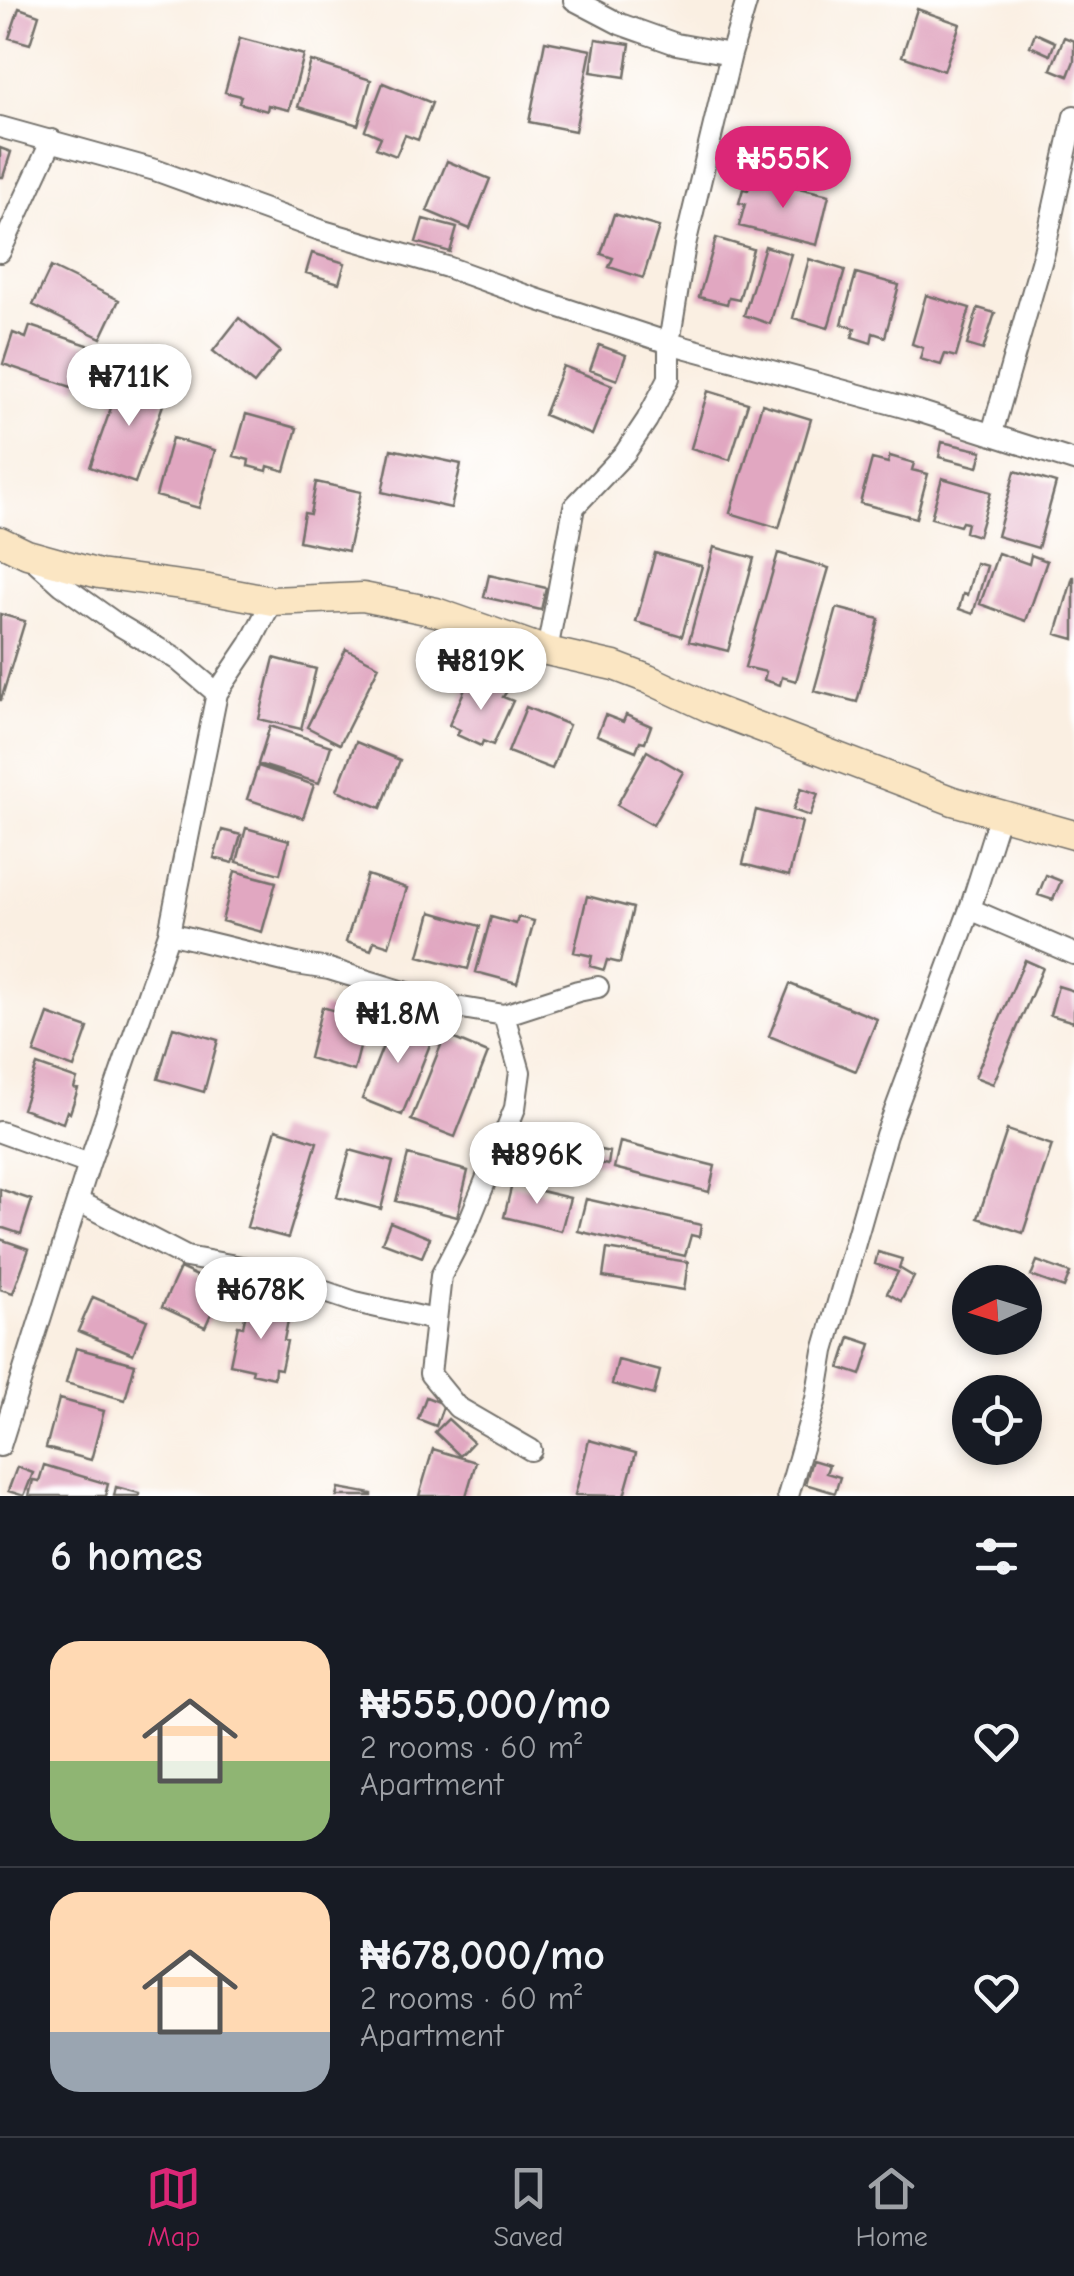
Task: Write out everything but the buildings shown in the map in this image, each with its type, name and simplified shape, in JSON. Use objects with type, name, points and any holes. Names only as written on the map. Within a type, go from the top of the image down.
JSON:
[{"type":"street","points":[[574,0],[620,24],[676,44],[731,54]]},
{"type":"street","points":[[548,651],[574,508],[626,453],[669,378],[669,342],[685,244],[747,0]]},
{"type":"street","points":[[992,433],[1044,252],[1074,116]]},
{"type":"street","points":[[0,127],[155,170],[320,230],[448,266],[669,342],[992,433],[1074,461]]},
{"type":"street","points":[[0,252],[52,140]]},
{"type":"street","points":[[0,540],[27,554],[99,574],[272,601],[363,597],[436,612],[548,651],[614,666],[728,716],[952,800],[1074,835]]},
{"type":"street","points":[[27,554],[114,622],[178,660],[217,692]]},
{"type":"street","points":[[0,1446],[169,933],[217,692],[250,644],[272,601]]},
{"type":"street","points":[[788,1496],[886,1135],[970,909],[1000,814]]},
{"type":"street","points":[[970,909],[1074,954]]},
{"type":"street","points":[[169,933],[296,964],[329,968],[450,1006],[504,1014],[598,987]]},
{"type":"street","points":[[504,1014],[520,1072],[515,1108],[468,1224],[440,1276],[430,1374],[458,1408],[532,1450]]},
{"type":"street","points":[[0,1132],[90,1164]]},
{"type":"street","points":[[78,1201],[186,1257],[264,1271],[355,1302],[435,1320]]}]
